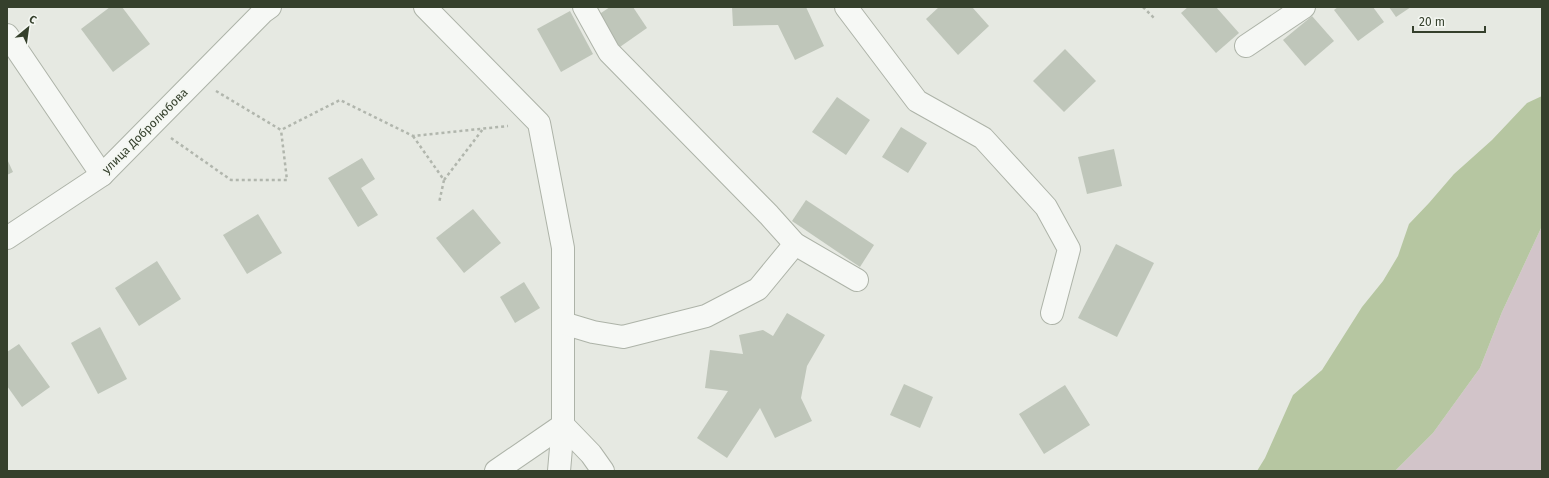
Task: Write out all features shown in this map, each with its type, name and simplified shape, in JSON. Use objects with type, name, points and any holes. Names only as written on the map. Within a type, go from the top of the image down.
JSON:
[{"type":"street","name":"улица Добролюбова","points":[[7,238],[102,175],[262,12],[270,7]]},
{"type":"street","points":[[425,7],[538,123],[563,248],[563,425],[559,471]]},
{"type":"street","points":[[584,7],[609,52],[769,215],[795,244],[857,280]]},
{"type":"street","points":[[846,7],[917,101],[983,138],[1046,207],[1069,249],[1052,313]]},
{"type":"street","points":[[1246,46],[1304,7]]},
{"type":"street","points":[[7,35],[102,175]]},
{"type":"street","points":[[563,323],[593,332],[624,336],[706,316],[758,289],[795,244]]},
{"type":"street","points":[[496,471],[563,425]]},
{"type":"street","points":[[563,425],[591,454],[603,471]]},
{"type":"path","points":[[1143,7],[1155,19]]},
{"type":"path","points":[[196,80],[281,130]]},
{"type":"path","points":[[281,130],[340,100],[413,136],[444,180]]},
{"type":"path","points":[[413,136],[538,123]]},
{"type":"path","points":[[152,125],[230,180],[287,180],[281,130]]},
{"type":"path","points":[[439,203],[444,180],[484,129]]},
{"type":"shaded area","points":[[1542,96],[1542,226],[1502,312],[1480,368],[1433,433],[1395,471],[1257,471],[1265,458],[1293,395],[1322,370],[1362,307],[1383,281],[1398,256],[1409,224],[1454,174],[1492,140],[1527,103]]},
{"type":"shaded area","points":[[1542,226],[1542,471],[1395,471],[1433,433],[1480,368],[1502,312]]},
{"type":"building","points":[[110,7],[122,7],[150,44],[113,72],[81,29]]},
{"type":"building","points":[[610,7],[633,7],[647,28],[617,49],[595,17]]},
{"type":"building","points":[[732,7],[806,7],[824,46],[795,60],[778,25],[733,26]]},
{"type":"building","points":[[939,7],[972,7],[989,26],[958,55],[926,19]]},
{"type":"building","points":[[1188,7],[1216,7],[1239,33],[1216,53],[1181,13]]},
{"type":"building","points":[[1338,7],[1373,7],[1384,22],[1358,41],[1334,10]]},
{"type":"building","points":[[1389,7],[1411,7],[1396,17]]},
{"type":"building","points":[[570,11],[593,54],[561,72],[537,29]]},
{"type":"building","points":[[1312,16],[1334,41],[1305,66],[1283,40]]},
{"type":"building","points":[[1065,49],[1096,81],[1064,112],[1033,81]]},
{"type":"building","points":[[837,97],[870,120],[846,155],[812,132]]},
{"type":"building","points":[[901,127],[927,143],[908,173],[882,157]]},
{"type":"building","points":[[1114,149],[1122,186],[1087,194],[1078,157]]},
{"type":"building","points":[[362,158],[375,179],[361,188],[378,215],[358,227],[328,178]]},
{"type":"building","points":[[7,159],[13,172],[7,175]]},
{"type":"building","points":[[806,200],[874,245],[860,267],[792,221]]},
{"type":"building","points":[[473,209],[501,243],[464,273],[436,238]]},
{"type":"building","points":[[258,214],[282,253],[247,274],[223,235]]},
{"type":"building","points":[[1116,244],[1154,263],[1117,337],[1078,318]]},
{"type":"building","points":[[157,261],[181,299],[139,326],[115,288]]},
{"type":"building","points":[[524,282],[540,308],[515,323],[500,297]]},
{"type":"building","points":[[787,313],[825,335],[807,366],[801,398],[812,421],[775,438],[760,408],[727,458],[697,438],[728,391],[705,388],[710,350],[743,354],[739,335],[763,330],[773,336]]},
{"type":"building","points":[[100,327],[127,379],[98,394],[71,343]]},
{"type":"building","points":[[19,344],[50,387],[22,407],[7,386],[7,352]]},
{"type":"building","points":[[904,384],[933,397],[920,428],[890,415]]},
{"type":"building","points":[[1065,385],[1090,425],[1044,454],[1019,414]]}]
